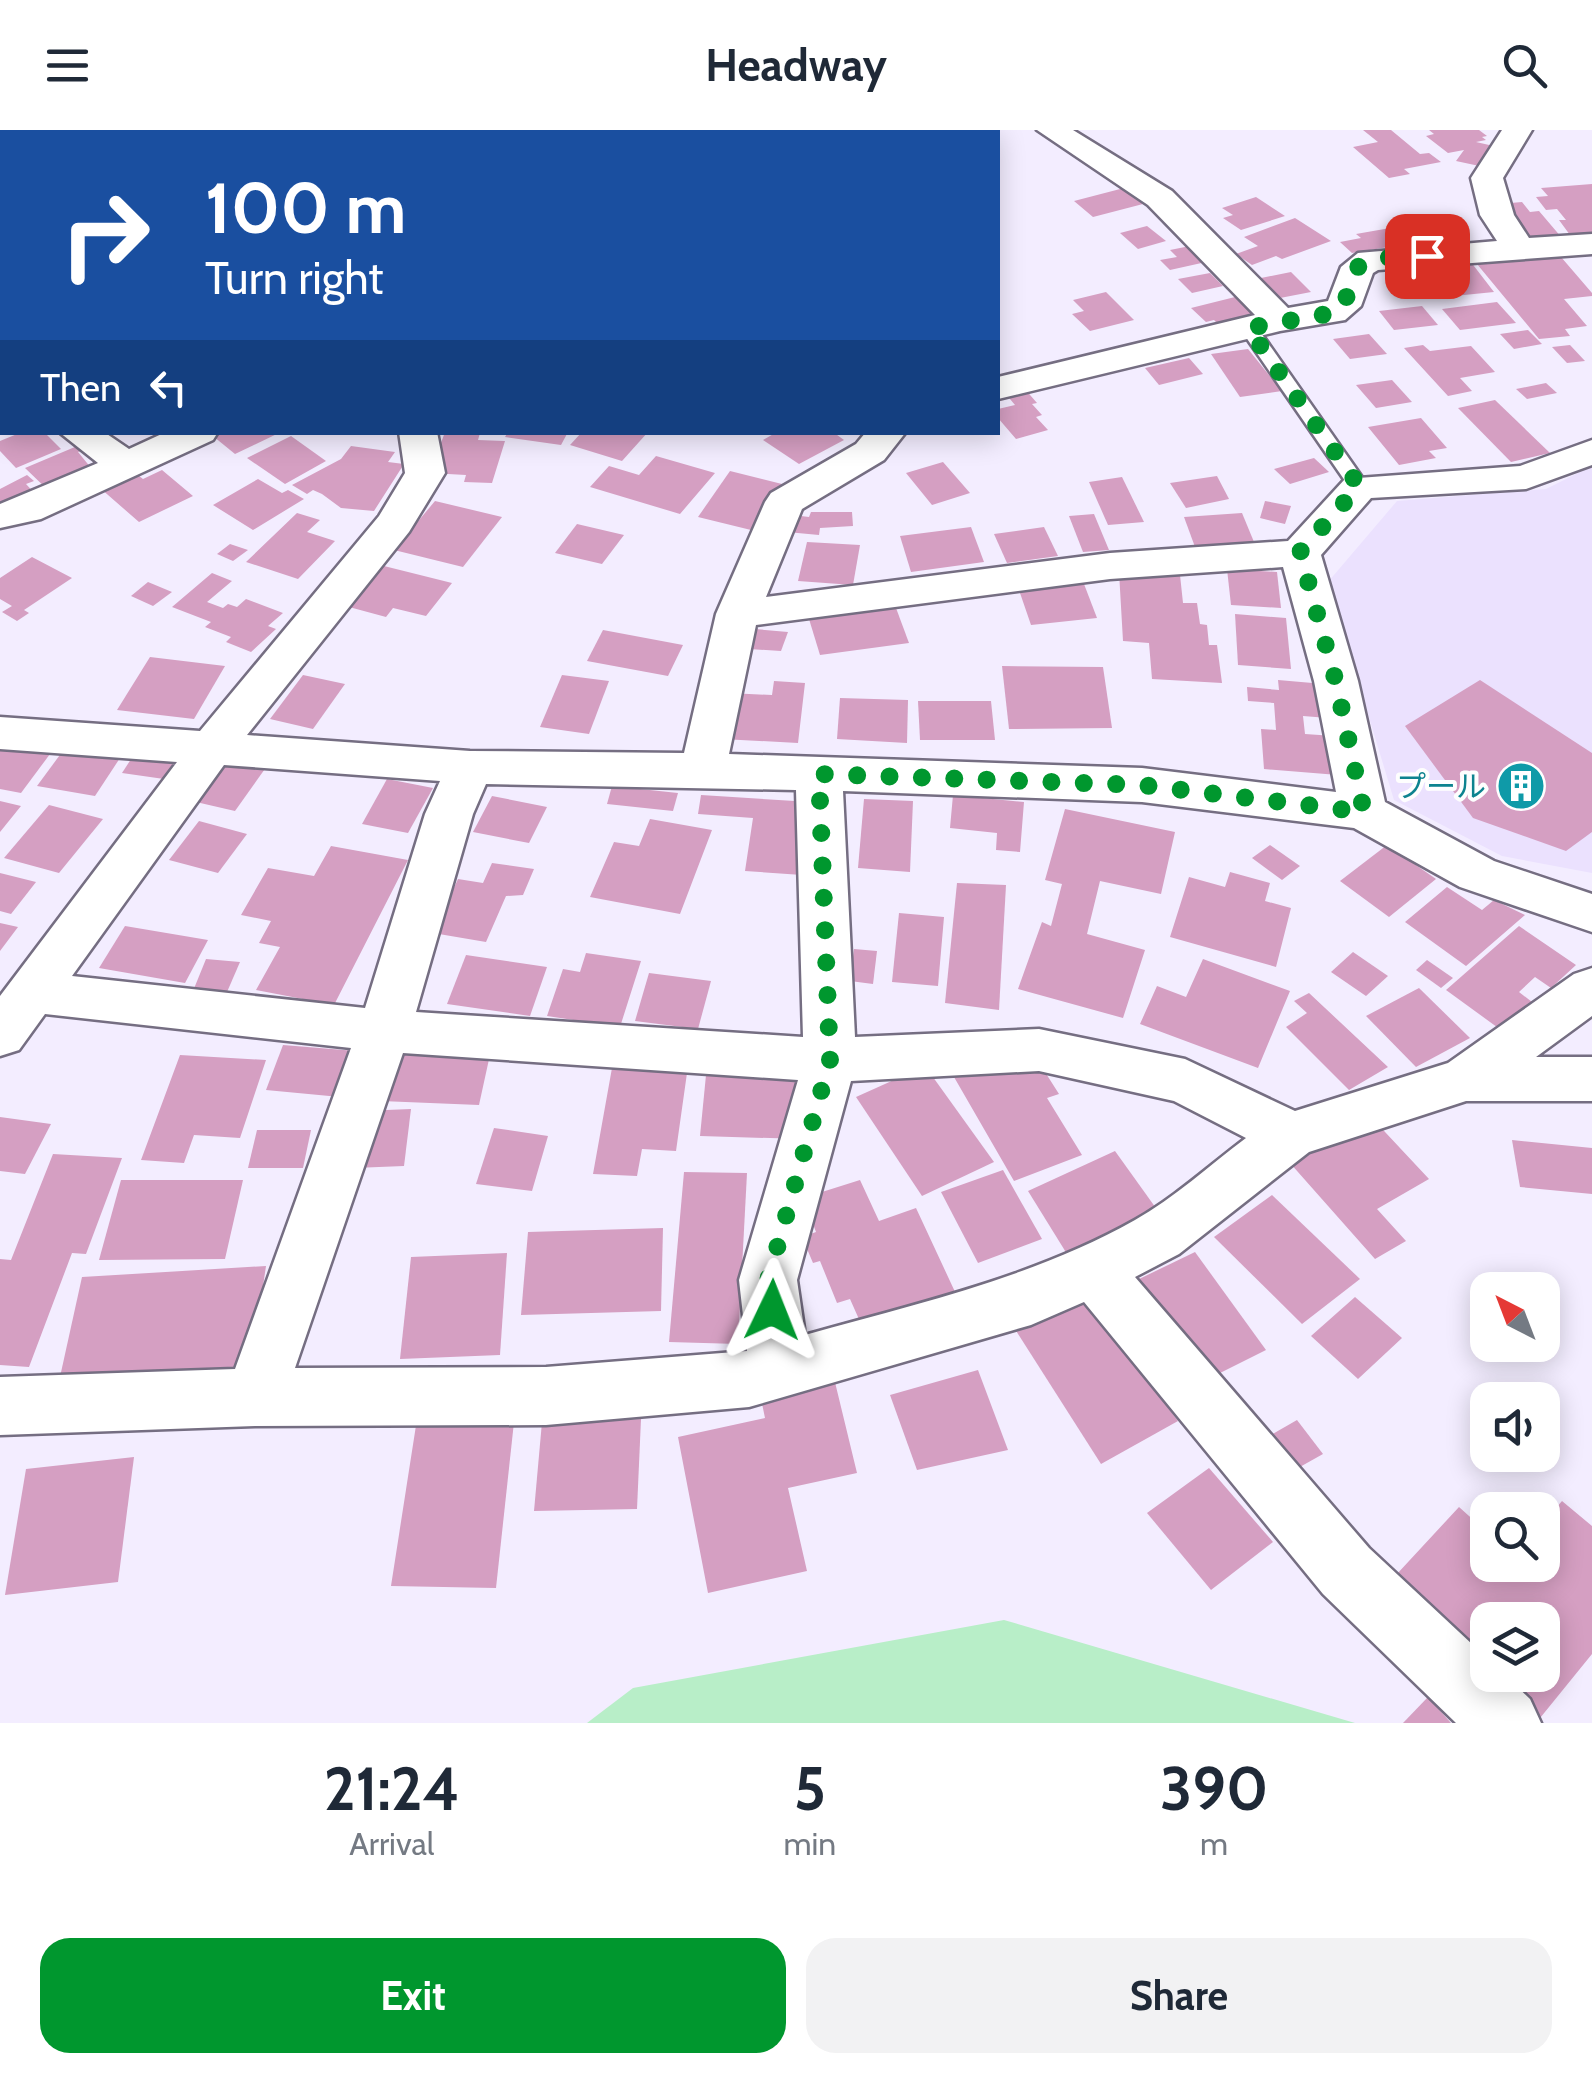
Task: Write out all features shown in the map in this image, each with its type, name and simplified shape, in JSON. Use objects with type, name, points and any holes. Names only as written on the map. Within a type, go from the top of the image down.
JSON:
[{"type":"street","points":[[1052,130],[1160,198],[1264,324]]},
{"type":"street","points":[[1517,130],[1487,178],[1497,215],[1519,248]]},
{"type":"street","points":[[1000,388],[1264,324],[1333,313],[1343,306],[1358,267],[1370,260],[1592,244]]},
{"type":"street","points":[[82,435],[126,465]]},
{"type":"street","points":[[0,516],[27,510],[192,435]]},
{"type":"street","points":[[0,1034],[212,746],[394,523],[425,473],[422,435]]},
{"type":"street","points":[[703,770],[737,614],[786,502],[870,452],[884,435]]},
{"type":"street","points":[[737,614],[1110,566],[1300,552],[1359,486],[1526,476],[1592,452]]},
{"type":"street","points":[[1300,552],[1336,682],[1364,812]]},
{"type":"street","points":[[0,733],[470,767],[703,770],[1142,785],[1364,812],[1477,874],[1592,914]]},
{"type":"street","points":[[255,1397],[384,1031],[449,814],[470,767]]},
{"type":"street","points":[[780,1371],[768,1280],[830,1060],[819,774]]},
{"type":"street","points":[[1466,1079],[1592,988]]},
{"type":"street","points":[[32,992],[384,1031],[830,1060],[1039,1050],[1184,1081],[1290,1135]]},
{"type":"street","points":[[0,1406],[255,1397],[546,1396],[749,1379],[1031,1298],[1159,1236],[1290,1135],[1466,1079],[1592,1078]]},
{"type":"street","points":[[1093,1270],[1346,1571],[1506,1723]]},
{"type":"lane","points":[[1264,324],[1359,486]]},
{"type":"shaded area","points":[[1592,466],[1592,873],[1502,856],[1394,800],[1328,582],[1397,501],[1546,489]]},
{"type":"green space","points":[[1004,1620],[1355,1723],[587,1723],[633,1688]]},
{"type":"building","points":[[1363,130],[1391,130],[1420,154],[1429,153],[1441,162],[1404,169],[1410,174],[1389,178],[1353,147],[1378,142]]},
{"type":"building","points":[[1429,130],[1479,130],[1487,136],[1482,137],[1486,140],[1476,142],[1498,147],[1484,167],[1456,161],[1464,150],[1448,153],[1426,136],[1434,134]]},
{"type":"building","points":[[1592,184],[1592,233],[1570,235],[1559,220],[1566,220],[1557,209],[1546,210],[1536,197],[1548,196],[1541,188]]},
{"type":"building","points":[[1124,188],[1143,204],[1093,217],[1074,201]]},
{"type":"building","points":[[1256,197],[1285,216],[1241,230],[1223,218],[1233,215],[1222,208]]},
{"type":"building","points":[[1522,202],[1530,212],[1539,211],[1562,238],[1530,241],[1499,204]]},
{"type":"building","points":[[1295,218],[1331,241],[1252,265],[1236,254],[1258,246],[1244,237]]},
{"type":"building","points":[[1147,226],[1166,241],[1138,249],[1120,233]]},
{"type":"building","points":[[1396,227],[1412,243],[1352,253],[1340,242],[1361,238],[1356,234]]},
{"type":"building","points":[[1190,246],[1206,262],[1170,270],[1160,260],[1177,257],[1170,250]]},
{"type":"building","points":[[1555,250],[1592,293],[1564,299],[1587,326],[1565,329],[1570,336],[1539,339],[1472,258]]},
{"type":"building","points":[[1467,257],[1494,292],[1424,299],[1408,278],[1398,279],[1387,265]]},
{"type":"building","points":[[1291,272],[1311,292],[1280,298],[1261,278]]},
{"type":"building","points":[[1210,273],[1223,286],[1192,293],[1178,279]]},
{"type":"building","points":[[1106,292],[1134,320],[1090,331],[1072,314],[1084,311],[1073,300]]},
{"type":"building","points":[[1235,297],[1255,315],[1218,324],[1214,320],[1206,322],[1191,308]]},
{"type":"building","points":[[1497,302],[1516,323],[1460,330],[1442,309]]},
{"type":"building","points":[[1422,306],[1438,325],[1394,330],[1379,311]]},
{"type":"building","points":[[1528,330],[1542,344],[1514,349],[1500,334]]},
{"type":"building","points":[[1369,334],[1387,354],[1350,359],[1333,339]]},
{"type":"building","points":[[1423,345],[1430,351],[1471,346],[1495,372],[1460,378],[1472,391],[1448,396],[1404,348]]},
{"type":"building","points":[[1570,345],[1585,361],[1567,363],[1552,347]]},
{"type":"building","points":[[1248,349],[1282,391],[1240,397],[1211,354]]},
{"type":"building","points":[[1189,358],[1203,374],[1159,385],[1145,368]]},
{"type":"building","points":[[1392,380],[1412,402],[1376,408],[1356,385]]},
{"type":"building","points":[[1546,383],[1557,393],[1527,399],[1516,389]]},
{"type":"building","points":[[1024,388],[1042,415],[1036,417],[1048,430],[1016,439],[1000,420],[1000,409],[1015,405],[1005,393]]},
{"type":"building","points":[[1495,400],[1550,453],[1511,462],[1458,408]]},
{"type":"building","points":[[1421,418],[1447,448],[1429,451],[1436,458],[1399,465],[1368,427]]},
{"type":"building","points":[[15,435],[47,435],[61,449],[16,468],[0,451],[0,441]]},
{"type":"building","points":[[212,435],[275,435],[235,454]]},
{"type":"building","points":[[444,435],[479,435],[478,440],[505,441],[492,483],[464,482],[466,475],[430,473]]},
{"type":"building","points":[[506,435],[566,435],[561,445]]},
{"type":"building","points":[[579,435],[645,435],[622,461],[570,445]]},
{"type":"building","points":[[772,435],[837,435],[844,440],[799,464],[763,440]]},
{"type":"building","points":[[291,436],[326,461],[285,484],[247,458]]},
{"type":"building","points":[[82,444],[87,449],[78,452],[96,474],[51,493],[25,468]]},
{"type":"building","points":[[351,446],[395,452],[388,462],[404,464],[374,511],[341,508],[322,494],[313,490],[307,494],[292,485],[341,459]]},
{"type":"building","points":[[656,456],[715,473],[680,514],[590,487],[609,466],[639,475]]},
{"type":"building","points":[[1314,458],[1329,472],[1290,484],[1274,469]]},
{"type":"building","points":[[943,462],[970,493],[932,505],[906,473]]},
{"type":"building","points":[[162,470],[193,496],[139,522],[100,488],[134,472],[143,479]]},
{"type":"building","points":[[730,471],[782,484],[751,530],[698,517]]},
{"type":"building","points":[[27,475],[34,481],[26,484],[38,497],[0,510],[0,489]]},
{"type":"building","points":[[1217,476],[1229,499],[1186,508],[1170,483]]},
{"type":"building","points":[[1122,477],[1144,522],[1108,525],[1089,482]]},
{"type":"building","points":[[258,479],[282,493],[288,490],[304,499],[253,530],[213,505]]},
{"type":"building","points":[[435,501],[502,517],[463,567],[394,550]]},
{"type":"building","points":[[1265,501],[1291,506],[1285,524],[1260,518]]},
{"type":"building","points":[[811,512],[852,512],[853,526],[820,528],[819,535],[787,532],[793,515],[809,517]]},
{"type":"building","points":[[297,513],[320,520],[307,532],[335,541],[298,579],[246,562]]},
{"type":"building","points":[[1242,513],[1254,542],[1195,547],[1184,517]]},
{"type":"building","points":[[1094,514],[1109,550],[1083,552],[1069,516]]},
{"type":"building","points":[[577,524],[624,535],[602,564],[555,553]]},
{"type":"building","points":[[971,527],[984,562],[911,572],[900,536]]},
{"type":"building","points":[[1044,527],[1058,556],[1007,563],[994,534]]},
{"type":"building","points":[[807,542],[860,545],[853,585],[798,581]]},
{"type":"building","points":[[230,544],[248,550],[233,561],[217,554]]},
{"type":"building","points":[[32,557],[72,578],[24,610],[29,613],[17,621],[2,612],[12,606],[0,599],[0,578]]},
{"type":"building","points":[[372,563],[452,583],[426,616],[393,608],[386,617],[338,604]]},
{"type":"building","points":[[1227,569],[1277,572],[1281,608],[1231,605]]},
{"type":"building","points":[[1119,572],[1180,575],[1183,603],[1197,603],[1200,624],[1207,625],[1209,645],[1217,645],[1222,683],[1152,679],[1149,643],[1123,641]]},
{"type":"building","points":[[212,573],[232,581],[207,602],[223,608],[228,604],[237,607],[246,599],[283,613],[268,626],[276,629],[251,652],[226,642],[231,637],[205,627],[211,622],[172,607]]},
{"type":"building","points":[[148,582],[172,592],[153,606],[131,596]]},
{"type":"building","points":[[1084,584],[1097,618],[1031,625],[1019,590]]},
{"type":"building","points":[[896,608],[909,643],[820,655],[809,619]]},
{"type":"building","points":[[1235,614],[1286,618],[1291,669],[1238,665]]},
{"type":"building","points":[[755,629],[788,632],[781,651],[749,649]]},
{"type":"building","points":[[603,630],[683,645],[668,676],[587,661]]},
{"type":"building","points":[[150,657],[225,666],[194,719],[117,710]]},
{"type":"building","points":[[1002,666],[1103,667],[1112,728],[1009,729]]},
{"type":"building","points":[[303,675],[345,684],[313,729],[270,719]]},
{"type":"building","points":[[562,675],[609,681],[589,734],[540,727]]},
{"type":"building","points":[[1278,680],[1324,684],[1328,718],[1303,716],[1305,734],[1334,736],[1338,775],[1264,769],[1261,729],[1276,730],[1274,703],[1248,701],[1247,687],[1279,690]]},
{"type":"building","name":"プール","points":[[1480,680],[1592,753],[1592,832],[1566,851],[1473,818],[1405,726]]},
{"type":"building","points":[[774,681],[805,683],[798,743],[722,739],[729,693],[772,695]]},
{"type":"building","points":[[840,698],[908,700],[907,743],[837,739]]},
{"type":"building","points":[[918,701],[991,701],[995,740],[920,740]]},
{"type":"building","points":[[0,745],[50,754],[21,793],[0,789]]},
{"type":"building","points":[[65,748],[120,758],[95,796],[37,786]]},
{"type":"building","points":[[135,753],[177,759],[164,779],[122,773]]},
{"type":"building","points":[[228,758],[267,766],[235,811],[196,802]]},
{"type":"building","points":[[387,779],[433,788],[408,833],[362,824]]},
{"type":"building","points":[[612,786],[678,793],[673,811],[607,804]]},
{"type":"building","points":[[701,795],[811,802],[802,875],[745,871],[753,818],[698,814]]},
{"type":"building","points":[[953,795],[1024,802],[1020,852],[996,850],[997,833],[950,828]]},
{"type":"building","points":[[492,796],[547,807],[529,843],[473,832]]},
{"type":"building","points":[[864,799],[913,801],[910,872],[858,868]]},
{"type":"building","points":[[0,801],[21,806],[0,832]]},
{"type":"building","points":[[49,805],[103,819],[59,873],[4,858]]},
{"type":"building","points":[[1065,809],[1175,832],[1161,894],[1100,881],[1087,934],[1145,950],[1123,1018],[1018,989],[1042,922],[1051,926],[1062,884],[1045,880]]},
{"type":"building","points":[[650,819],[712,830],[680,914],[590,897],[614,842],[639,846]]},
{"type":"building","points":[[199,821],[247,834],[218,873],[169,860]]},
{"type":"building","points":[[1270,845],[1300,866],[1282,880],[1252,858]]},
{"type":"building","points":[[1387,845],[1436,879],[1389,917],[1340,881]]},
{"type":"building","points":[[331,846],[408,860],[334,1005],[256,990],[280,947],[259,943],[271,921],[241,915],[268,868],[314,876]]},
{"type":"building","points":[[492,863],[534,869],[523,895],[506,896],[486,942],[433,933],[458,879],[483,883]]},
{"type":"building","points":[[1230,872],[1270,883],[1265,901],[1291,908],[1276,967],[1170,937],[1189,877],[1225,887]]},
{"type":"building","points":[[0,873],[36,882],[11,914],[0,911]]},
{"type":"building","points":[[957,883],[1006,885],[999,1010],[945,1003]]},
{"type":"building","points":[[1447,887],[1482,910],[1494,900],[1525,915],[1466,966],[1405,922]]},
{"type":"building","points":[[899,913],[944,917],[938,986],[892,982]]},
{"type":"building","points":[[0,923],[18,927],[0,951]]},
{"type":"building","points":[[125,926],[208,940],[185,983],[99,968]]},
{"type":"building","points":[[1519,926],[1576,965],[1551,988],[1535,977],[1519,992],[1532,1002],[1501,1030],[1446,990]]},
{"type":"building","points":[[854,949],[877,951],[873,984],[850,981]]},
{"type":"building","points":[[1353,952],[1388,976],[1366,996],[1331,972]]},
{"type":"building","points":[[586,953],[641,961],[620,1027],[547,1016],[563,969],[580,972]]},
{"type":"building","points":[[466,955],[547,967],[530,1016],[447,1004]]},
{"type":"building","points":[[206,959],[240,962],[224,999],[191,996]]},
{"type":"building","points":[[1203,959],[1290,991],[1258,1068],[1140,1024],[1157,986],[1186,997]]},
{"type":"building","points":[[1427,960],[1453,978],[1441,988],[1416,970]]},
{"type":"building","points":[[649,973],[711,981],[698,1029],[635,1021]]},
{"type":"building","points":[[1419,988],[1470,1038],[1416,1067],[1366,1016]]},
{"type":"building","points":[[1309,993],[1388,1067],[1349,1090],[1286,1027],[1307,1013],[1294,1001]]},
{"type":"building","points":[[283,1045],[356,1051],[340,1097],[266,1090]]},
{"type":"building","points":[[395,1046],[491,1050],[479,1105],[381,1101]]},
{"type":"building","points":[[1031,1050],[1059,1094],[1047,1098],[1082,1155],[1014,1181],[954,1077]]},
{"type":"building","points":[[180,1055],[266,1060],[240,1138],[194,1135],[184,1163],[141,1160]]},
{"type":"building","points":[[707,1065],[806,1069],[802,1139],[700,1136]]},
{"type":"building","points":[[925,1066],[994,1162],[922,1196],[856,1097]]},
{"type":"building","points":[[612,1068],[687,1073],[676,1151],[642,1149],[637,1176],[593,1174]]},
{"type":"building","points":[[411,1109],[404,1166],[354,1168],[362,1111]]},
{"type":"building","points":[[0,1117],[51,1124],[25,1174],[0,1171]]},
{"type":"building","points":[[1371,1117],[1429,1179],[1377,1209],[1406,1241],[1375,1259],[1290,1163]]},
{"type":"building","points":[[494,1128],[548,1136],[532,1191],[476,1184]]},
{"type":"building","points":[[257,1130],[311,1130],[303,1168],[248,1168]]},
{"type":"building","points":[[1512,1140],[1592,1148],[1592,1194],[1520,1187]]},
{"type":"building","points":[[1115,1151],[1158,1211],[1067,1254],[1028,1191]]},
{"type":"building","points":[[53,1154],[122,1158],[86,1254],[72,1253],[29,1367],[0,1365],[0,1259],[11,1260]]},
{"type":"building","points":[[1003,1170],[1042,1239],[978,1263],[941,1192]]},
{"type":"building","points":[[684,1172],[747,1173],[738,1344],[669,1342]]},
{"type":"building","points":[[121,1180],[243,1180],[225,1259],[99,1260]]},
{"type":"building","points":[[860,1180],[879,1221],[916,1208],[956,1294],[862,1326],[850,1299],[837,1303],[820,1261],[813,1263],[802,1237],[816,1232],[803,1198]]},
{"type":"building","points":[[1272,1195],[1360,1279],[1302,1324],[1214,1237]]},
{"type":"building","points":[[663,1228],[661,1311],[521,1315],[528,1232]]},
{"type":"building","points":[[1195,1252],[1266,1350],[1204,1381],[1135,1281]]},
{"type":"building","points":[[507,1253],[500,1355],[400,1359],[411,1257]]},
{"type":"building","points":[[266,1266],[250,1374],[58,1386],[82,1277]]},
{"type":"building","points":[[1083,1292],[1178,1421],[1101,1464],[1013,1326]]},
{"type":"building","points":[[1355,1297],[1402,1338],[1358,1379],[1311,1336]]},
{"type":"building","points":[[978,1370],[1008,1450],[917,1470],[890,1395]]},
{"type":"building","points":[[833,1374],[857,1473],[788,1488],[807,1571],[708,1593],[678,1437],[765,1418],[759,1389]]},
{"type":"building","points":[[417,1419],[514,1422],[496,1588],[391,1586]]},
{"type":"building","points":[[641,1419],[637,1509],[534,1511],[542,1422]]},
{"type":"building","points":[[1297,1420],[1323,1454],[1282,1477],[1257,1443]]},
{"type":"building","points":[[134,1457],[118,1582],[5,1595],[26,1469]]},
{"type":"building","points":[[1209,1468],[1273,1542],[1211,1590],[1147,1513]]},
{"type":"building","points":[[1562,1501],[1592,1526],[1592,1654],[1536,1723],[1529,1723],[1496,1692],[1560,1692],[1560,1602],[1470,1602],[1470,1668],[1384,1588],[1459,1507],[1470,1517],[1470,1582],[1560,1582],[1560,1503]]},
{"type":"building","points":[[1428,1697],[1451,1723],[1403,1723]]},
{"type":"place","name":"プール","points":[[1521,786]]},
{"type":"route","points":[[772,1310],[768,1280],[830,1060],[819,774],[1142,785],[1364,812],[1336,682],[1300,552],[1359,486],[1248,328],[1333,313],[1343,306],[1358,267],[1380,258],[1427,256]]}]
